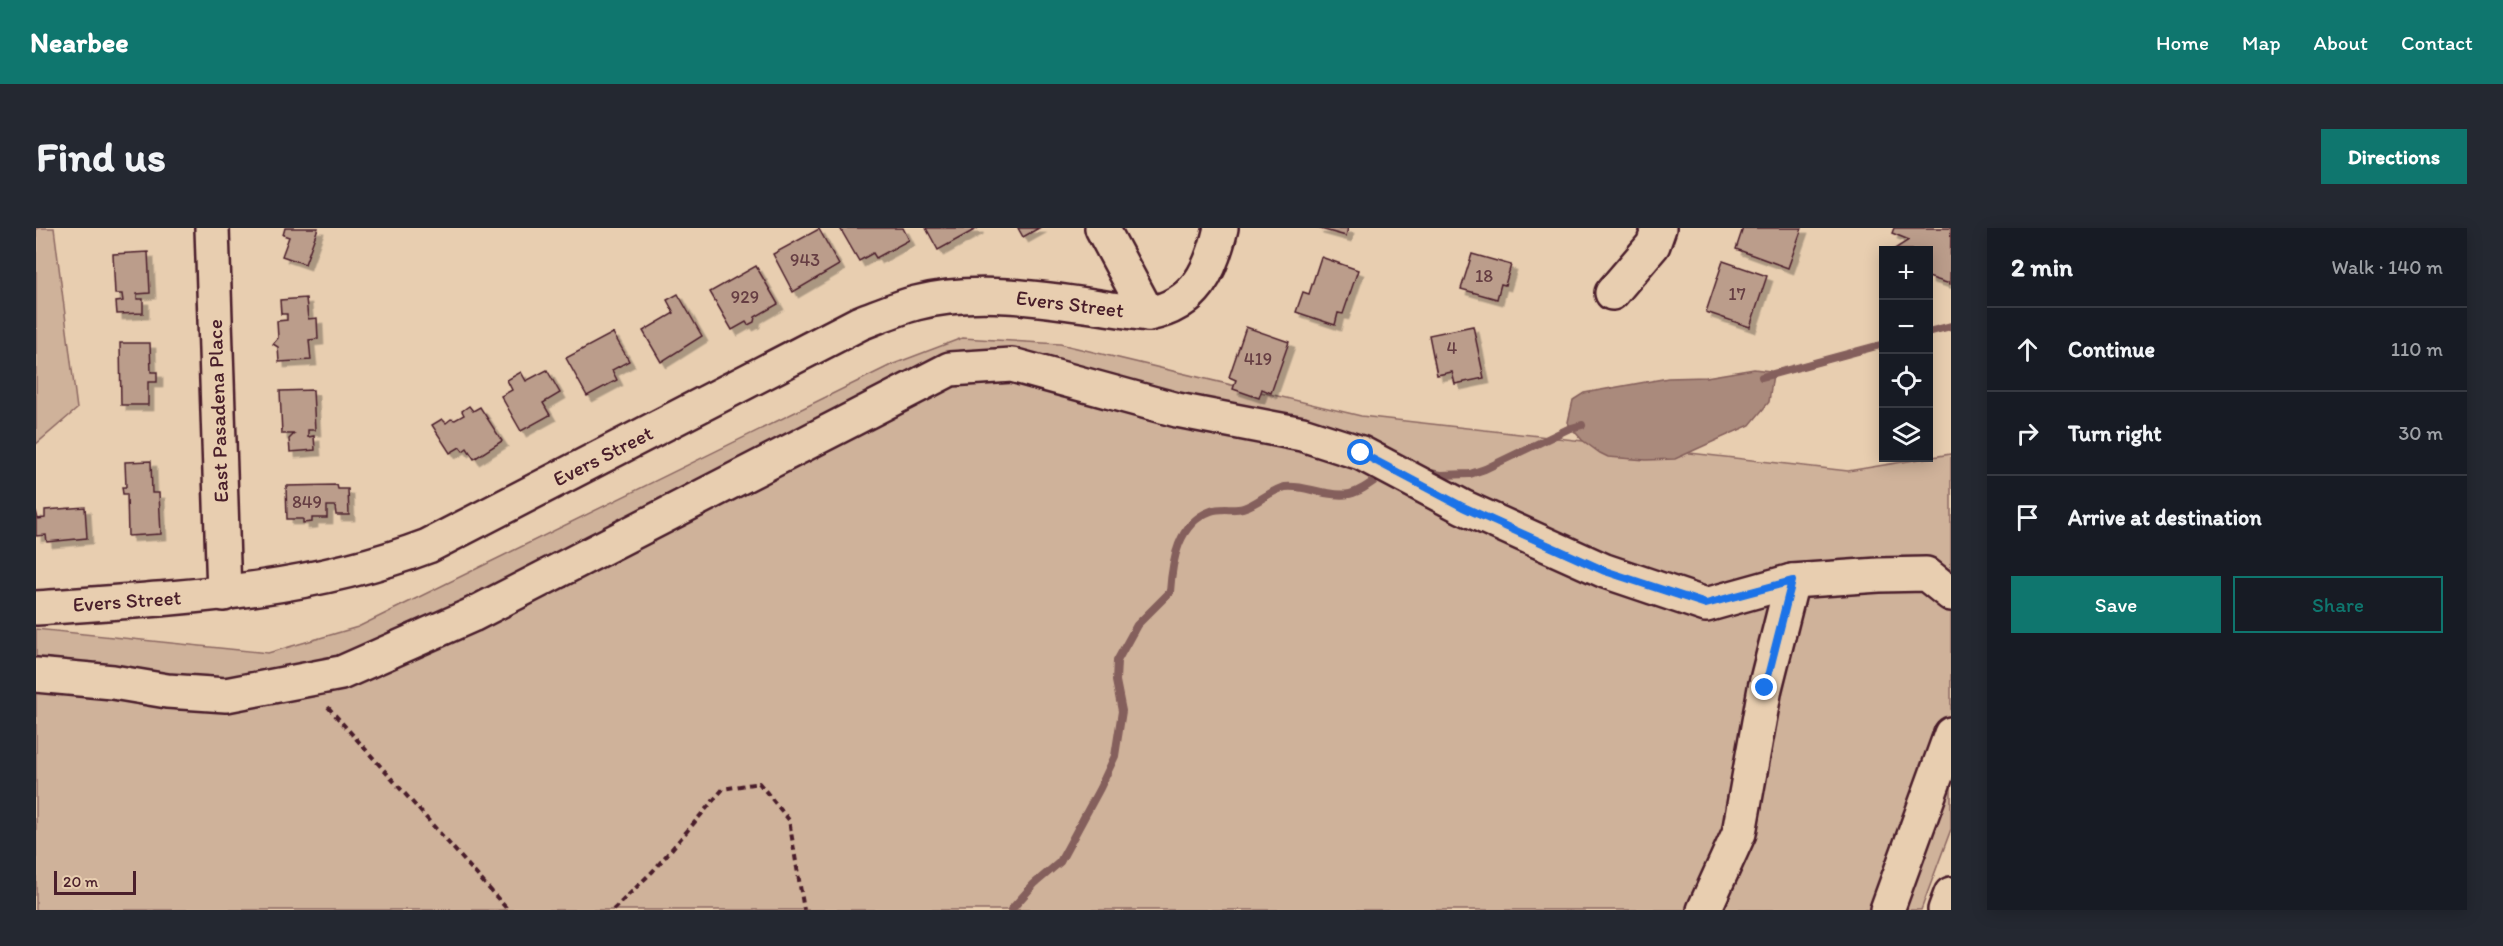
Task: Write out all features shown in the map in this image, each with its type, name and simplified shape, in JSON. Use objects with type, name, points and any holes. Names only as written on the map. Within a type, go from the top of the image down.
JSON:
[{"type":"street","name":"East Pasadena Place","points":[[212,228],[224,594]]},
{"type":"street","points":[[1102,228],[1154,313],[1185,299],[1196,288],[1207,272],[1221,228]]},
{"type":"street","points":[[1612,293],[1653,245],[1659,228]]},
{"type":"street","name":"Evers Street","points":[[36,608],[224,594],[304,582],[390,561],[428,546],[860,323],[917,303],[974,295],[1007,296],[1154,313]]},
{"type":"street","points":[[36,675],[113,682],[166,692],[226,695],[306,682],[341,673],[472,615],[950,369],[1012,365],[1177,410],[1302,434],[1361,453],[1463,507],[1605,571],[1706,604],[1792,581],[1926,574],[1951,594]]},
{"type":"street","points":[[1704,910],[1739,833],[1765,688],[1792,581]]},
{"type":"street","points":[[1887,910],[1951,734]]},
{"type":"street","points":[[1945,910],[1951,894]]},
{"type":"path","points":[[306,682],[508,910]]},
{"type":"path","points":[[613,910],[653,871],[723,789],[759,783],[789,820],[804,910]]},
{"type":"shaded area","points":[[36,228],[54,228],[77,409],[36,444]]},
{"type":"shaded area","points":[[962,338],[1060,344],[1361,416],[1848,471],[1903,462],[1933,462],[1933,457],[1951,454],[1951,829],[1921,910],[36,910],[36,629],[268,653],[358,627],[891,365]]},
{"type":"shaded area","points":[[1754,369],[1770,371],[1773,374],[1769,402],[1750,425],[1675,459],[1646,460],[1608,457],[1582,440],[1568,422],[1573,400],[1584,393],[1668,378],[1706,377]]},
{"type":"building","points":[[285,228],[318,228],[305,264],[282,256],[289,237],[283,235]]},
{"type":"building","points":[[840,228],[903,228],[909,240],[876,258],[873,253],[859,261]]},
{"type":"building","points":[[926,228],[978,228],[938,250]]},
{"type":"building","points":[[1018,228],[1039,228],[1023,237]]},
{"type":"building","points":[[1317,228],[1348,228],[1346,236]]},
{"type":"building","points":[[1743,228],[1802,228],[1788,268],[1736,249]]},
{"type":"building","points":[[1894,228],[1951,228],[1950,284],[1933,279],[1933,246],[1899,246],[1909,240],[1892,233]]},
{"type":"building","points":[[819,229],[839,265],[793,292],[773,254]]},
{"type":"building","points":[[148,252],[150,293],[137,294],[137,299],[143,299],[143,313],[117,314],[116,302],[123,301],[122,294],[115,294],[113,254]]},
{"type":"building","points":[[1472,254],[1511,265],[1505,285],[1501,284],[1497,299],[1461,289]]},
{"type":"building","points":[[1321,257],[1358,270],[1343,314],[1338,313],[1335,325],[1296,312],[1303,292],[1309,294]]},
{"type":"building","points":[[1723,261],[1767,276],[1750,327],[1706,312]]},
{"type":"building","points":[[756,266],[778,304],[755,317],[754,322],[748,325],[746,322],[732,330],[710,292]]},
{"type":"building","points":[[678,294],[702,336],[661,362],[643,331],[674,313],[667,300]]},
{"type":"building","points":[[306,298],[308,319],[317,318],[318,339],[309,340],[311,360],[279,362],[278,347],[273,344],[278,338],[277,321],[287,320],[287,314],[281,314],[280,300]]},
{"type":"building","points":[[1473,326],[1484,378],[1455,384],[1452,372],[1437,375],[1429,335]]},
{"type":"building","points":[[1246,327],[1289,342],[1271,393],[1262,389],[1259,398],[1233,389],[1236,380],[1229,377]]},
{"type":"building","points":[[613,333],[629,361],[612,370],[617,380],[587,396],[566,358]]},
{"type":"building","points":[[120,343],[150,343],[151,372],[157,372],[157,382],[148,382],[148,405],[121,405]]},
{"type":"building","points":[[547,370],[560,393],[543,403],[550,415],[521,431],[501,396],[512,390],[507,380],[521,372],[526,381]]},
{"type":"building","points":[[313,390],[315,430],[308,430],[308,437],[314,436],[315,450],[290,452],[289,439],[294,434],[282,434],[280,391]]},
{"type":"building","points":[[469,406],[473,411],[480,407],[502,441],[474,459],[467,448],[463,451],[460,447],[450,453],[432,425],[442,419],[446,423],[451,419],[455,420],[464,415],[462,411]]},
{"type":"building","points":[[151,461],[152,493],[159,493],[161,534],[128,536],[127,494],[123,494],[122,487],[126,487],[125,462]]},
{"type":"building","points":[[337,485],[338,489],[348,489],[349,515],[336,515],[335,506],[327,506],[327,518],[312,518],[312,522],[303,523],[303,519],[287,519],[286,486]]},
{"type":"building","points":[[85,507],[87,538],[47,542],[46,535],[36,536],[36,511],[38,519],[45,518],[45,510]]},
{"type":"waterway","points":[[1933,331],[1951,326]]},
{"type":"waterway","points":[[1762,377],[1879,345]]},
{"type":"waterway","points":[[1425,472],[1441,475],[1470,474],[1568,429],[1582,425]]},
{"type":"waterway","points":[[1011,910],[1034,884],[1060,862],[1115,756],[1122,711],[1116,681],[1117,661],[1137,625],[1170,592],[1175,556],[1191,524],[1211,511],[1243,508],[1285,487],[1299,487],[1343,495],[1351,494],[1384,474]]},
{"type":"route","points":[[1361,453],[1463,507],[1605,571],[1706,604],[1792,581],[1765,688]]}]
